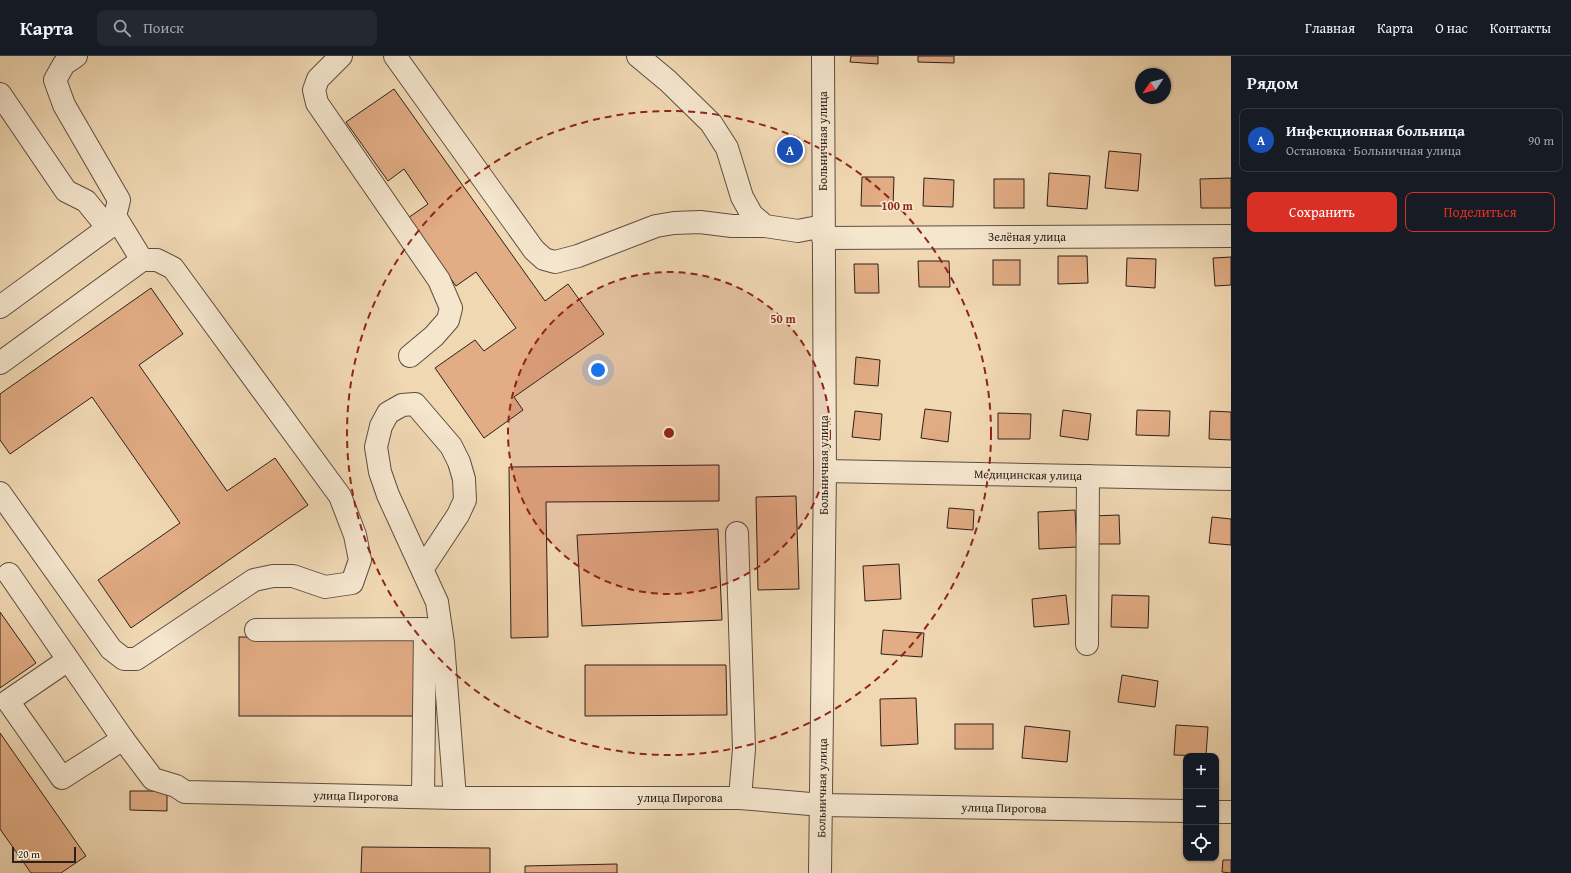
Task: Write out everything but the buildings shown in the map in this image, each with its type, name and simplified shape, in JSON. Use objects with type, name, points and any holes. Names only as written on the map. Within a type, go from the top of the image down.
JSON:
[{"type":"street","points":[[0,307],[112,222],[119,200],[64,105],[55,80],[64,64],[76,56]]},
{"type":"street","points":[[341,56],[318,79],[314,90],[316,103],[438,280],[451,308],[448,320],[434,336],[410,356]]},
{"type":"street","name":"Зелёная улица","points":[[394,56],[534,250],[544,259],[556,262],[578,256],[656,226],[674,223],[700,222],[732,226],[764,226],[798,231],[823,232],[1231,236]]},
{"type":"street","points":[[638,56],[668,81],[711,123],[727,148],[742,197],[752,215],[764,226]]},
{"type":"street","name":"Больничная улица","points":[[820,873],[825,471],[823,56]]},
{"type":"street","points":[[0,94],[66,191],[86,201],[112,222],[142,260]]},
{"type":"street","points":[[0,363],[142,260],[157,260],[173,268],[340,496],[355,535],[360,560],[352,583],[325,587],[293,576],[273,576],[254,580],[136,659],[124,659],[112,649],[0,493]]},
{"type":"street","points":[[423,568],[458,515],[465,500],[464,479],[459,462],[451,446],[431,422],[415,404],[402,405],[388,413],[381,426],[376,447],[380,472],[388,495],[423,568],[437,602],[443,643],[455,798]]},
{"type":"street","name":"Медицинская улица","points":[[825,471],[1231,479]]},
{"type":"street","points":[[1087,644],[1088,476]]},
{"type":"street","points":[[737,533],[744,749],[740,798]]},
{"type":"street","name":"улица Пирогова","points":[[9,574],[152,779],[176,786],[185,792],[455,798],[740,798],[822,805],[1183,811]]},
{"type":"street","points":[[256,630],[425,629],[423,797]]},
{"type":"street","points":[[68,660],[8,701],[62,778],[123,739]]},
{"type":"street","points":[[1219,812],[1231,812]]},
{"type":"place","name":"Инфекционная больница","points":[[790,150]]}]
